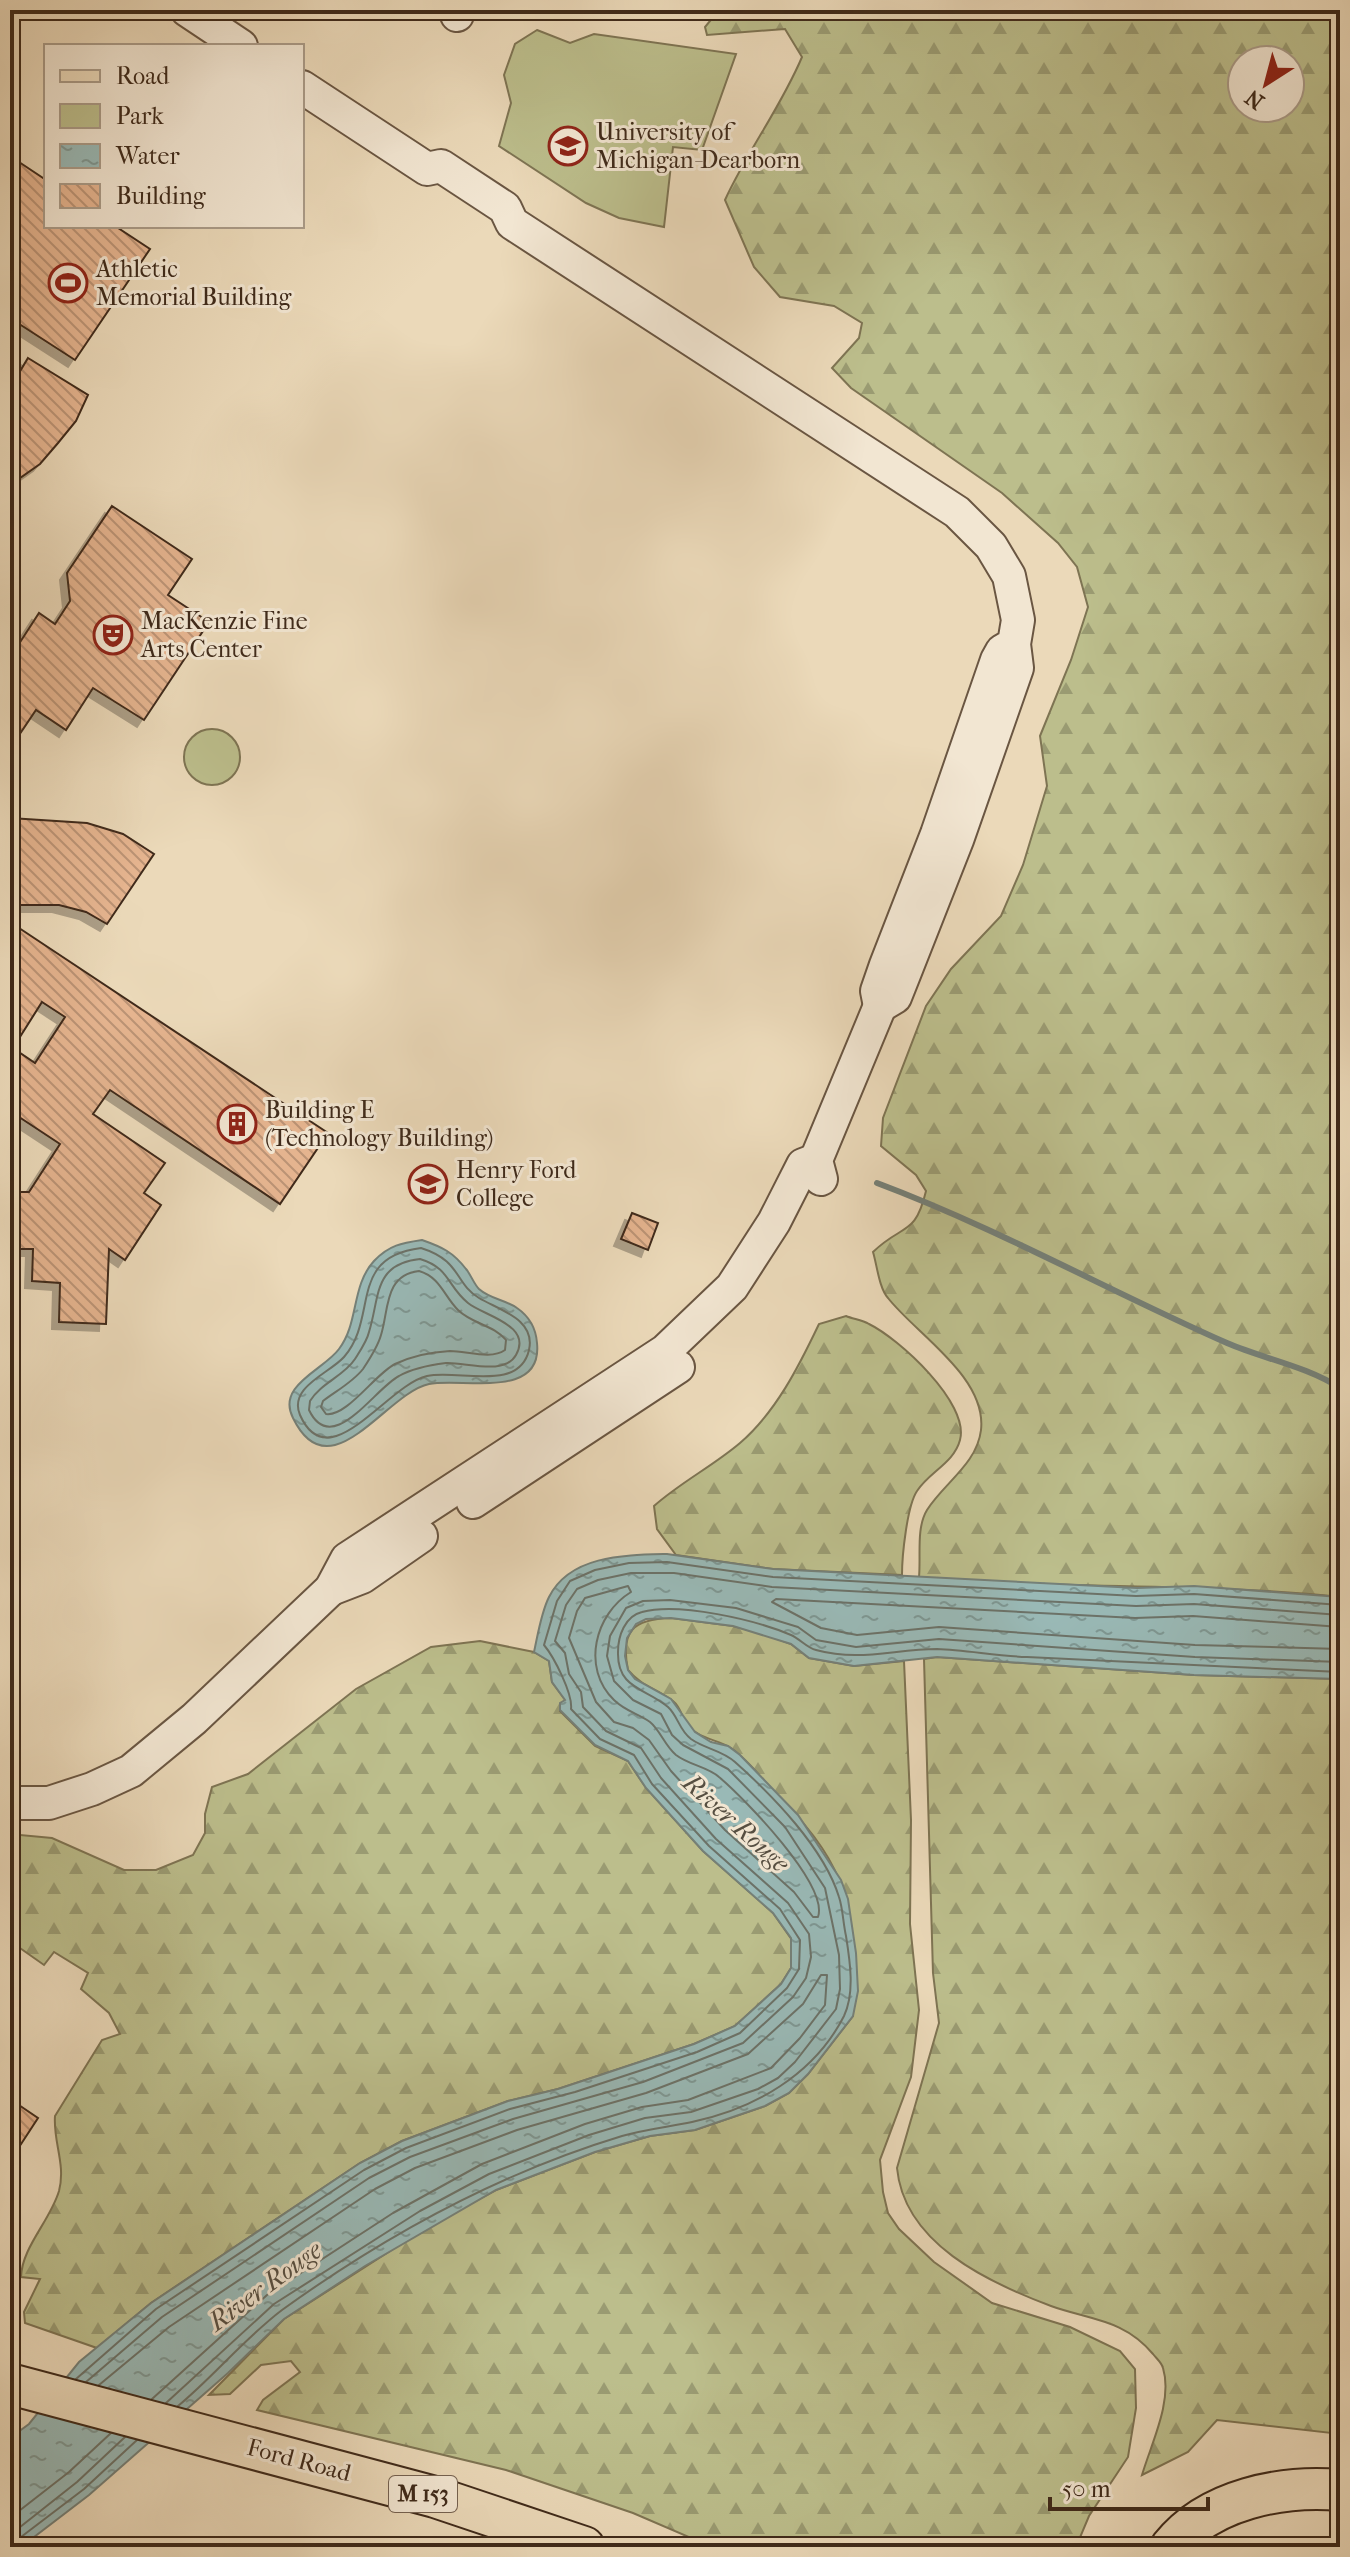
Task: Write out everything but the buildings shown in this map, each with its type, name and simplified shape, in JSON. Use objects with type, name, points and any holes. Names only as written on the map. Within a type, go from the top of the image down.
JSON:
[{"type":"main road","name":"Ford Road","points":[[10,2384],[435,2497],[584,2547]]},
{"type":"main road","points":[[1171,2547],[1191,2528],[1239,2502],[1285,2490],[1340,2490]]},
{"type":"lane","points":[[187,10],[238,44]]},
{"type":"lane","points":[[10,1803],[49,1803],[92,1789],[131,1771],[194,1719],[331,1589],[347,1559],[665,1351],[732,1287],[774,1222],[803,1165],[816,1160],[880,1006],[877,991],[937,834],[997,660],[1002,651],[1014,644],[1018,620],[1009,576],[991,546],[957,512],[512,223],[495,224],[475,214],[430,184],[427,169],[304,88]]},
{"type":"green space","points":[[719,10],[1340,10],[1340,1597],[1235,1589],[1024,1584],[919,1577],[920,1534],[924,1517],[973,1453],[981,1430],[980,1411],[962,1374],[900,1312],[885,1294],[880,1282],[873,1252],[912,1223],[926,1191],[916,1175],[881,1146],[883,1118],[926,1006],[951,969],[1001,916],[1023,865],[1047,786],[1040,736],[1071,660],[1088,607],[1077,567],[1058,543],[1002,493],[851,388],[832,368],[859,338],[862,323],[834,306],[780,297],[754,267],[725,200],[802,57],[785,29],[707,35],[705,27]]},
{"type":"green space","points":[[537,30],[570,43],[594,34],[736,54],[702,150],[673,147],[664,227],[619,218],[586,203],[499,146],[511,103],[504,75],[515,44]]},
{"type":"green space","points":[[212,729],[232,737],[240,757],[232,777],[212,785],[192,777],[184,757],[192,737]]},
{"type":"green space","points":[[846,1316],[882,1331],[913,1357],[943,1391],[960,1425],[957,1448],[922,1484],[913,1498],[902,1575],[773,1569],[676,1555],[657,1529],[654,1506],[753,1431],[786,1388],[819,1324]]},
{"type":"green space","points":[[671,1618],[733,1626],[764,1634],[791,1644],[809,1658],[854,1666],[904,1661],[911,1820],[910,1924],[919,2010],[911,2077],[880,2160],[883,2192],[888,2213],[899,2229],[934,2262],[992,2303],[1070,2327],[1120,2351],[1135,2369],[1136,2408],[1128,2457],[1089,2516],[1076,2547],[712,2547],[633,2513],[506,2470],[257,2410],[263,2400],[300,2372],[291,2361],[261,2365],[230,2394],[209,2395],[284,2319],[429,2226],[496,2190],[595,2152],[650,2136],[695,2130],[765,2106],[789,2093],[808,2074],[853,2016],[850,1923],[837,1876],[825,1852],[807,1827],[745,1760],[731,1748],[693,1731],[673,1701],[638,1680],[628,1670],[626,1646],[632,1630],[647,1621]]},
{"type":"green space","points":[[480,1641],[534,1652],[549,1661],[552,1682],[566,1701],[560,1711],[595,1746],[628,1761],[646,1788],[703,1851],[773,1913],[792,1940],[791,1968],[781,1984],[735,2026],[694,2044],[558,2089],[508,2101],[402,2141],[360,2163],[151,2303],[97,2348],[25,2323],[24,2312],[40,2279],[21,2277],[23,2266],[55,2202],[61,2181],[55,2116],[102,2040],[120,2034],[109,2013],[81,1989],[88,1973],[54,1952],[44,1965],[10,1941],[10,1834],[52,1838],[124,1870],[156,1870],[193,1855],[205,1833],[205,1814],[212,1787],[248,1774],[356,1689],[431,1647]]},
{"type":"green space","points":[[937,1657],[1194,1675],[1340,1679],[1340,2434],[1217,2420],[1188,2452],[1142,2475],[1160,2422],[1165,2394],[1163,2368],[1153,2354],[1142,2342],[1118,2327],[1051,2306],[976,2272],[932,2238],[915,2218],[903,2194],[897,2168],[939,2023],[933,1973],[924,1659]]},
{"type":"water","points":[[422,1240],[452,1254],[468,1271],[477,1287],[513,1305],[525,1315],[532,1324],[536,1338],[535,1361],[527,1373],[514,1380],[429,1384],[412,1391],[359,1433],[341,1443],[324,1446],[308,1439],[293,1418],[289,1406],[296,1387],[339,1349],[350,1328],[362,1282],[374,1261],[396,1246]]},
{"type":"water","name":"River Rouge","points":[[667,1554],[773,1569],[1137,1588],[1194,1586],[1340,1597],[1340,1679],[1194,1675],[937,1657],[854,1666],[809,1658],[791,1644],[733,1626],[671,1618],[646,1619],[636,1624],[627,1638],[625,1656],[628,1670],[635,1679],[671,1699],[695,1732],[711,1742],[728,1746],[740,1755],[798,1815],[841,1880],[848,1899],[856,1953],[858,1991],[853,2016],[808,2074],[789,2093],[765,2106],[695,2130],[650,2136],[595,2152],[496,2190],[365,2266],[284,2319],[228,2373],[89,2495],[21,2547],[10,2547],[10,2438],[29,2424],[79,2362],[151,2303],[360,2163],[402,2141],[508,2101],[558,2089],[694,2044],[735,2026],[781,1984],[791,1968],[791,1938],[773,1913],[703,1851],[646,1788],[628,1761],[595,1745],[560,1710],[560,1703],[565,1700],[552,1682],[549,1661],[534,1652],[549,1597],[558,1583],[570,1573],[600,1560]]},
{"type":"waterway","points":[[877,1183],[966,1220],[1227,1343],[1313,1374],[1340,1388]]},
{"type":"place","name":"University of Michigan-Dearborn","points":[[568,146]]},
{"type":"place","name":"Athletic Memorial Building","points":[[68,283]]},
{"type":"place","name":"MacKenzie Fine Arts Center","points":[[113,635]]},
{"type":"place","name":"Building E (Technology Building)","points":[[237,1124]]},
{"type":"place","name":"Henry Ford College","points":[[428,1184]]}]
